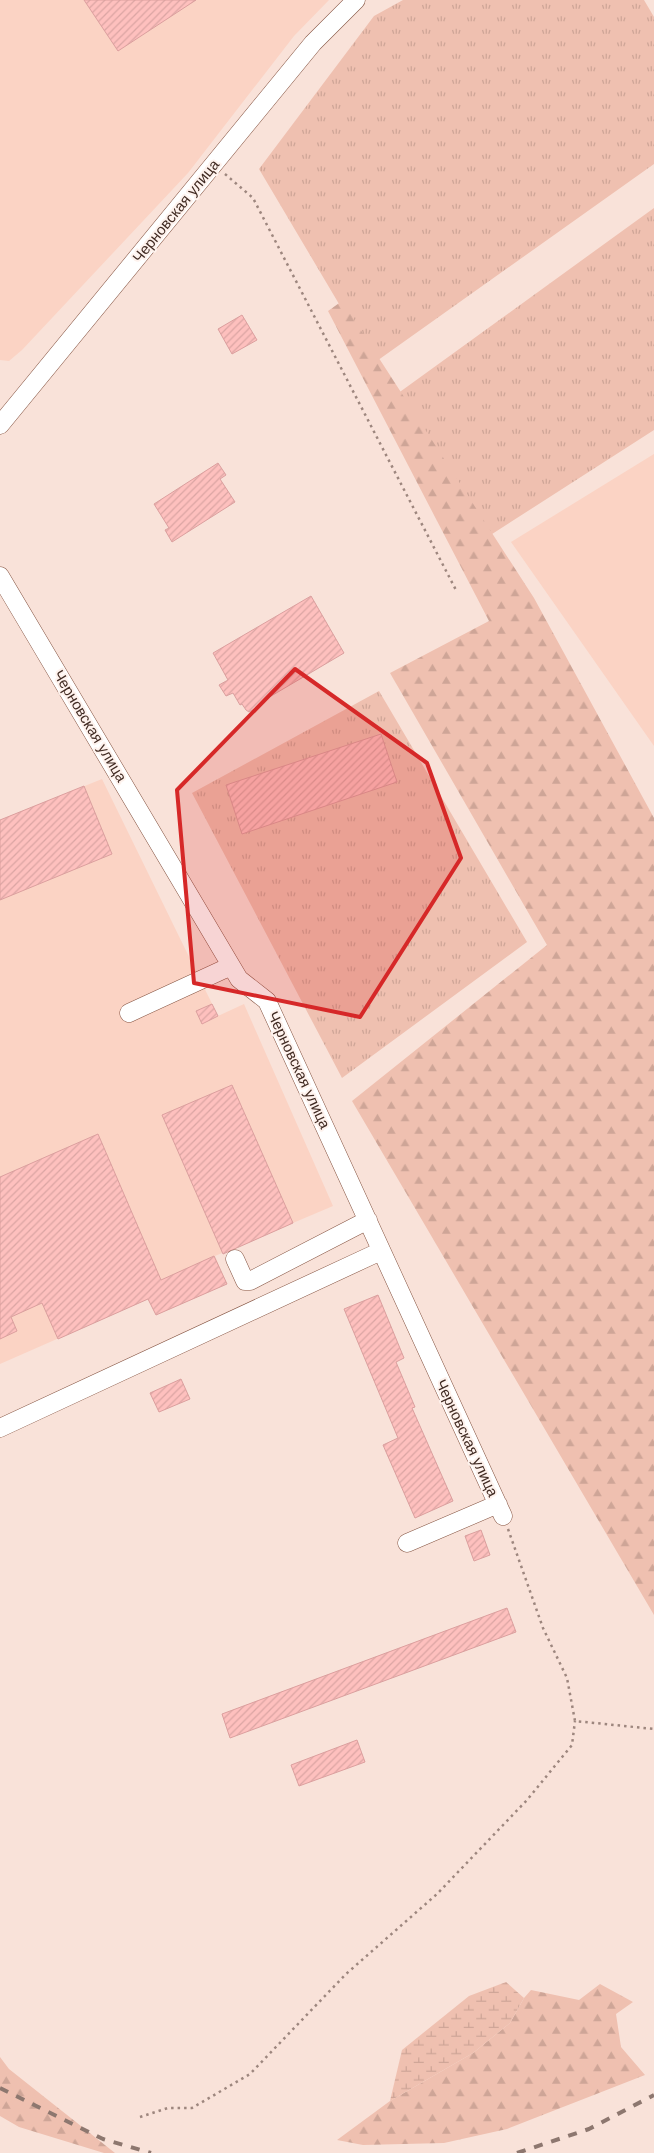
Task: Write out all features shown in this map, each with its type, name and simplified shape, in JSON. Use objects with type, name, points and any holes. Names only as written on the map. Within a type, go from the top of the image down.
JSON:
[{"type":"street","name":"Черновская улица","points":[[0,425],[313,43],[356,0]]},
{"type":"street","name":"Черновская улица","points":[[0,576],[238,979],[267,1001],[500,1510]]},
{"type":"street","points":[[129,1013],[231,966]]},
{"type":"street","points":[[235,1259],[245,1281],[250,1282],[368,1220]]},
{"type":"street","points":[[0,1428],[381,1251]]},
{"type":"street","points":[[407,1544],[500,1510]]},
{"type":"path","points":[[214,165],[253,198],[457,592]]},
{"type":"path","points":[[140,2117],[168,2108],[192,2108],[250,2074],[346,1974],[437,1894],[527,1800],[572,1745],[575,1721],[567,1678],[543,1628],[500,1510]]},
{"type":"path","points":[[575,1721],[654,1729]]},
{"type":"highlighted area","points":[[295,669],[427,763],[461,858],[360,1017],[194,983],[177,790]]},
{"type":"shaded area","points":[[0,0],[329,0],[294,36],[188,173],[22,350],[9,361],[0,360]]},
{"type":"shaded area","points":[[654,454],[654,746],[511,542]]},
{"type":"shaded area","points":[[102,779],[218,1016],[244,1004],[333,1206],[215,1256],[227,1284],[156,1315],[148,1299],[0,1364],[0,820]]},
{"type":"green space","points":[[403,0],[644,0],[654,17],[654,164],[374,363],[259,169],[374,16]]},
{"type":"green space","points":[[654,208],[654,430],[489,536],[397,394]]},
{"type":"green space","points":[[342,301],[534,598],[654,818],[654,1615],[352,1101],[547,945],[390,673],[489,621],[328,311]]},
{"type":"green space","points":[[379,691],[527,942],[342,1078],[192,793]]},
{"type":"green space","points":[[506,1982],[524,1998],[510,2023],[473,2053],[390,2101],[402,2050],[469,1996]]},
{"type":"green space","points":[[600,1984],[633,2002],[616,2014],[621,2047],[645,2075],[507,2129],[444,2143],[363,2145],[337,2140],[390,2101],[473,2053],[510,2023],[524,1998],[531,1990],[579,2000]]},
{"type":"green space","points":[[0,2057],[9,2069],[115,2153],[104,2153],[19,2127],[0,2116]]},
{"type":"building","points":[[84,0],[196,0],[118,51]]},
{"type":"building","points":[[242,315],[257,340],[232,354],[218,329]]},
{"type":"building","points":[[218,463],[226,475],[220,479],[235,502],[172,542],[165,530],[169,528],[154,504]]},
{"type":"building","points":[[311,596],[344,653],[261,702],[262,705],[249,712],[242,704],[240,705],[233,693],[226,696],[219,685],[228,680],[213,653]]},
{"type":"building","points":[[381,734],[397,782],[242,834],[226,785]]},
{"type":"building","points":[[84,786],[112,854],[0,900],[0,820]]},
{"type":"building","points":[[212,1004],[218,1016],[202,1024],[196,1011]]},
{"type":"building","points":[[232,1085],[293,1223],[223,1254],[162,1115]]},
{"type":"building","points":[[98,1134],[161,1280],[214,1256],[227,1284],[156,1315],[148,1299],[58,1339],[42,1303],[11,1317],[17,1331],[0,1339],[0,1177]]},
{"type":"building","points":[[378,1295],[404,1358],[396,1362],[415,1407],[412,1408],[453,1501],[415,1518],[383,1445],[398,1438],[344,1309]]},
{"type":"building","points":[[181,1379],[190,1399],[159,1412],[150,1393]]},
{"type":"building","points":[[481,1530],[490,1555],[474,1561],[465,1536]]},
{"type":"building","points":[[507,1608],[516,1632],[230,1738],[222,1714]]},
{"type":"building","points":[[357,1740],[365,1762],[299,1786],[291,1765]]},
{"type":"railway","points":[[0,2088],[103,2139],[151,2153]]},
{"type":"railway","points":[[517,2153],[589,2129],[654,2095]]}]
